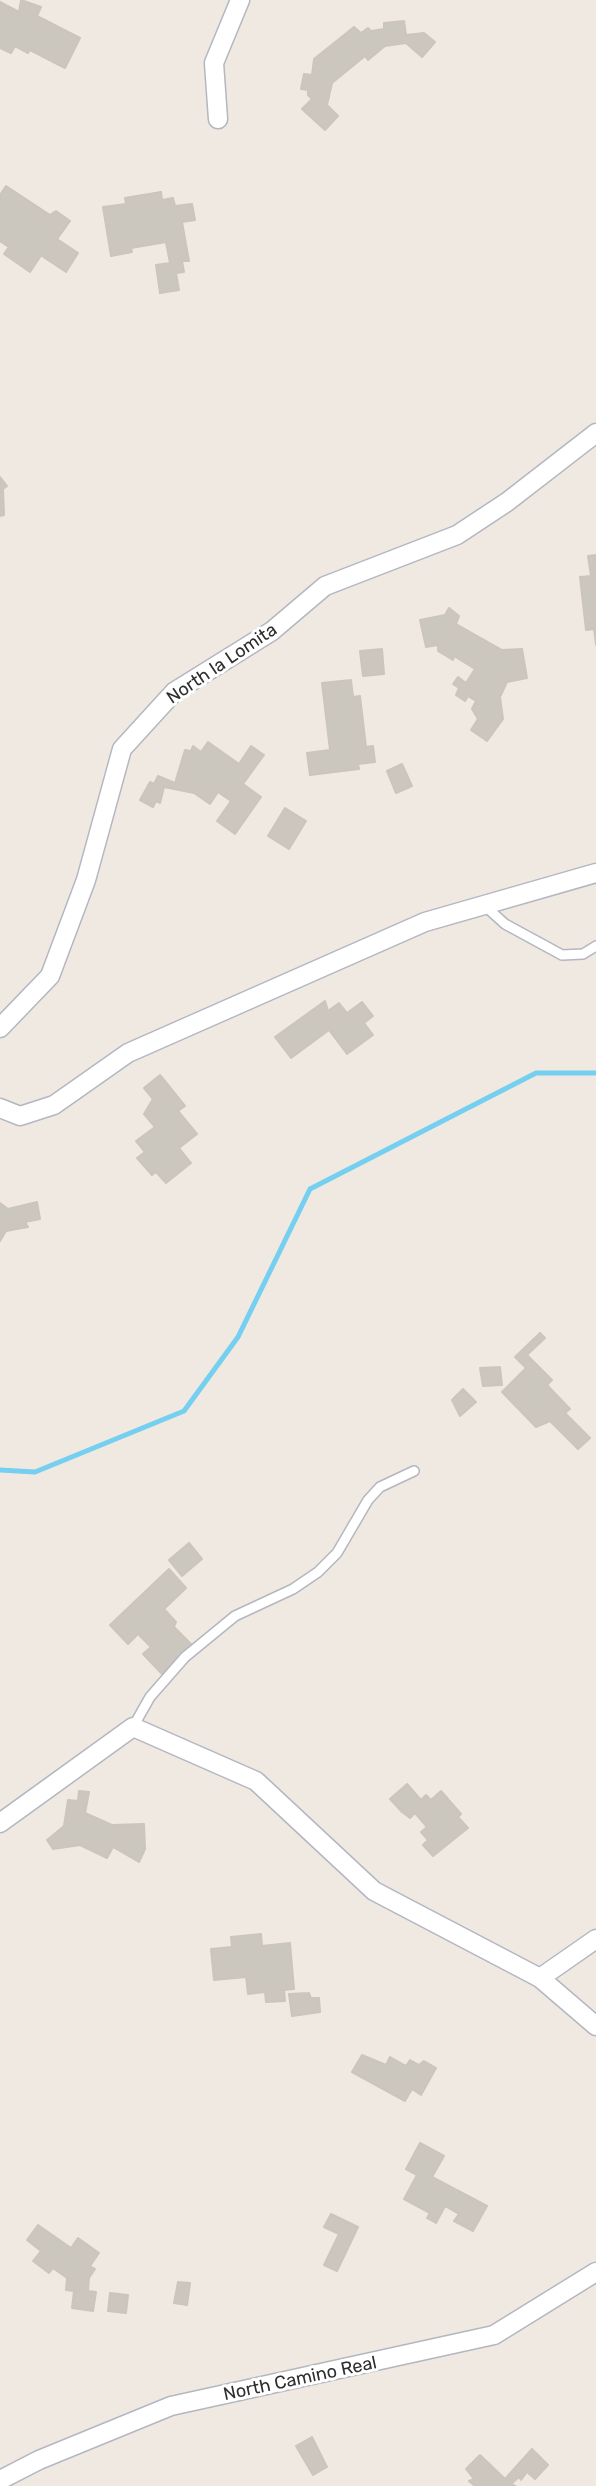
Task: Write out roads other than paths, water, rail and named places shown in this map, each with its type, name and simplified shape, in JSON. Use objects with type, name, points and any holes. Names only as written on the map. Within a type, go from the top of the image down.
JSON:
[{"type":"street","points":[[218,119],[214,63],[240,0]]},
{"type":"street","name":"North la Lomita","points":[[0,1028],[50,976],[86,880],[122,749],[174,692],[272,631],[325,586],[457,535],[507,502],[596,433]]},
{"type":"street","points":[[0,1108],[20,1116],[54,1105],[128,1053],[425,922],[596,873]]},
{"type":"street","points":[[0,1823],[134,1727],[257,1782],[374,1891],[540,1978],[596,2026]]},
{"type":"street","points":[[540,1978],[596,1939]]},
{"type":"street","name":"North Camino Real","points":[[0,2480],[38,2460],[171,2406],[494,2335],[596,2272]]},
{"type":"lane","points":[[483,905],[505,924],[562,956],[583,954],[596,946]]},
{"type":"lane","points":[[134,1727],[150,1697],[193,1649],[235,1616],[293,1589],[317,1572],[337,1553],[368,1500],[380,1487],[414,1471]]},
{"type":"waterway","points":[[0,1470],[35,1472],[184,1411],[238,1337],[310,1189],[536,1073],[596,1073]]}]
